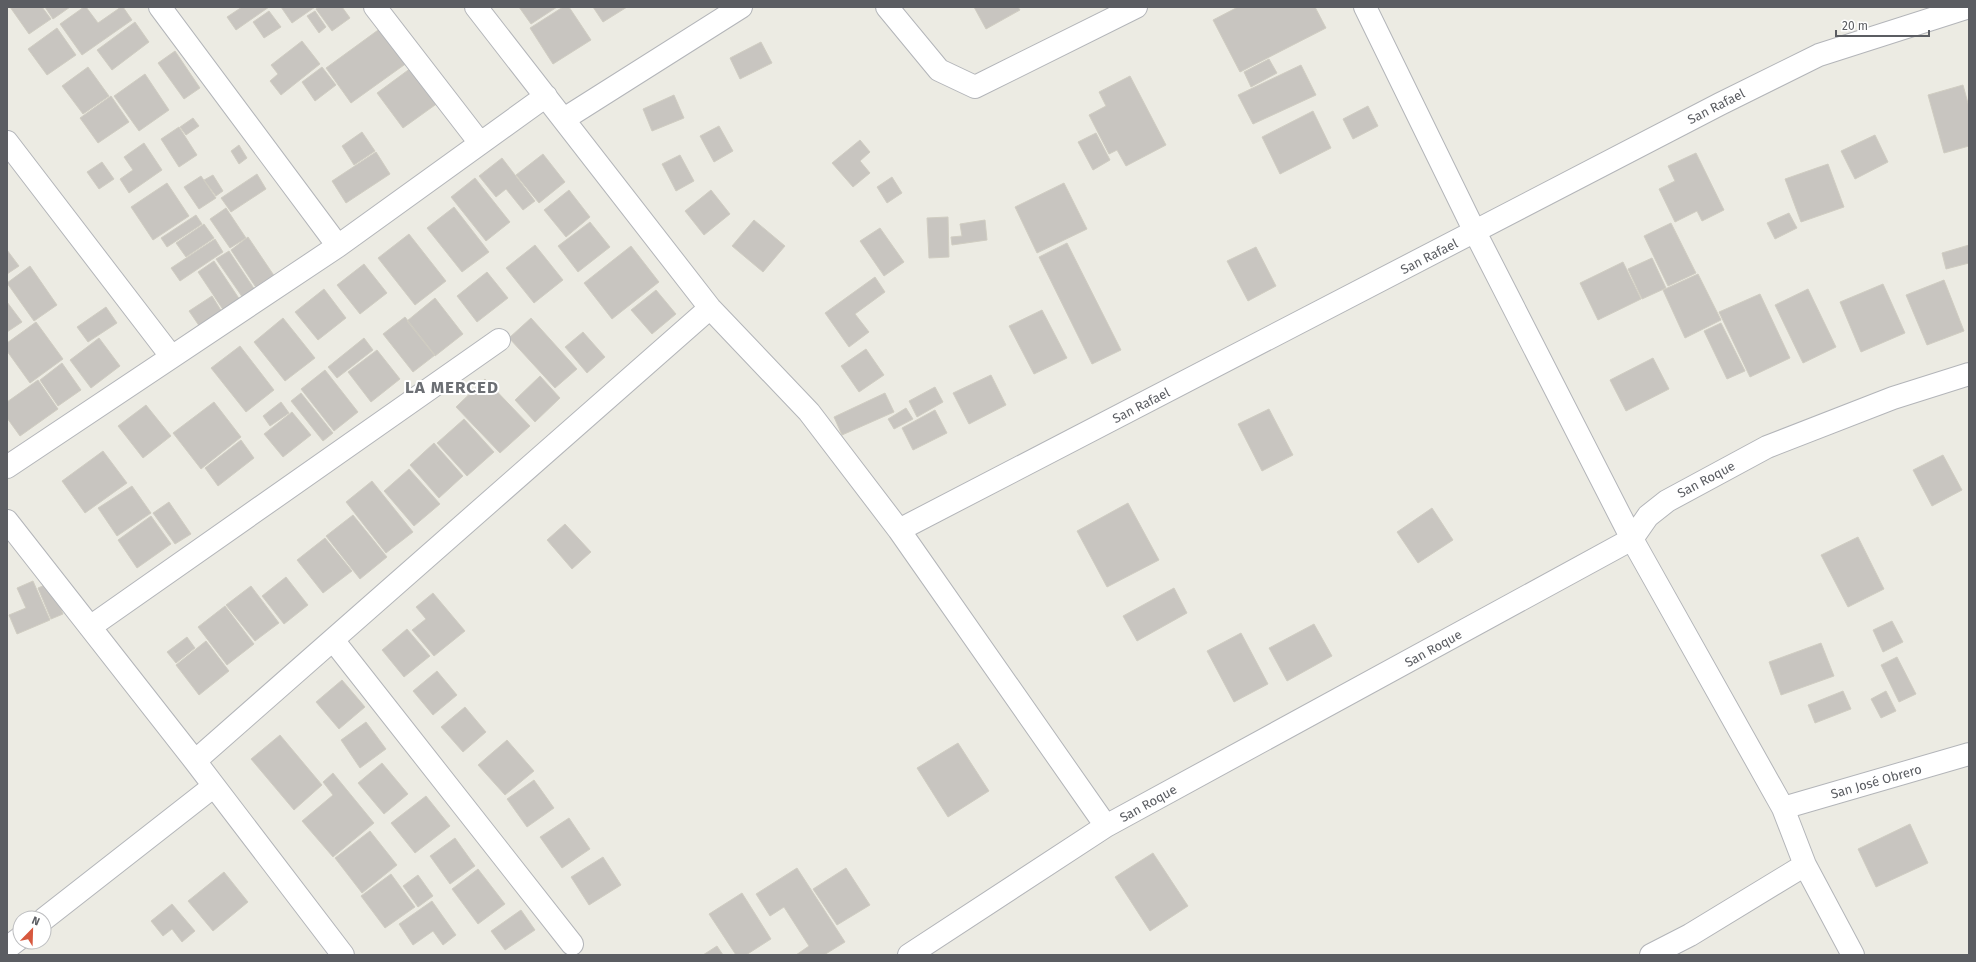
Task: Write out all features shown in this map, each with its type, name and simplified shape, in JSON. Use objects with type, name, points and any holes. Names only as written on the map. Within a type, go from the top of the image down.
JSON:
[{"type":"street","points":[[160,7],[338,246]]},
{"type":"street","points":[[375,7],[480,144]]},
{"type":"street","points":[[476,7],[710,308],[809,412],[899,530],[1106,826]]},
{"type":"street","points":[[564,119],[741,7]]},
{"type":"street","points":[[887,7],[939,70],[975,87],[1136,7]]},
{"type":"street","points":[[1365,7],[1475,232],[1632,539],[1783,808],[1805,865],[1853,955]]},
{"type":"street","name":"San Rafael","points":[[899,530],[1720,104],[1819,55],[1969,7]]},
{"type":"street","points":[[7,467],[171,356],[338,246],[546,96]]},
{"type":"street","points":[[7,142],[171,356]]},
{"type":"street","points":[[195,761],[710,308]]},
{"type":"street","points":[[90,627],[499,340]]},
{"type":"street","name":"San Roque","points":[[909,955],[1106,826],[1632,539],[1648,516],[1667,501],[1767,447],[1893,398],[1969,374]]},
{"type":"street","points":[[7,521],[195,761],[343,955]]},
{"type":"street","points":[[333,640],[572,944]]},
{"type":"street","name":"San José Obrero","points":[[1783,808],[1969,754]]},
{"type":"street","points":[[52,913],[214,786]]},
{"type":"street","points":[[1651,955],[1690,935],[1805,865]]},
{"type":"building","points":[[10,7],[42,7],[51,19],[29,34]]},
{"type":"building","points":[[45,7],[70,7],[53,19]]},
{"type":"building","points":[[86,7],[98,23],[121,7],[123,7],[132,20],[82,55],[60,24]]},
{"type":"building","points":[[242,7],[269,7],[236,30],[227,17]]},
{"type":"building","points":[[281,7],[315,7],[292,23]]},
{"type":"building","points":[[319,7],[342,7],[350,18],[332,31],[316,9]]},
{"type":"building","points":[[519,7],[557,7],[531,24]]},
{"type":"building","points":[[563,7],[569,7],[591,40],[553,64],[530,28]]},
{"type":"building","points":[[593,7],[627,7],[603,22]]},
{"type":"building","points":[[974,7],[1018,7],[1020,10],[986,29]]},
{"type":"building","points":[[1238,7],[1315,7],[1326,28],[1240,72],[1213,20]]},
{"type":"building","points":[[269,11],[281,27],[264,38],[253,22]]},
{"type":"building","points":[[315,11],[326,27],[319,33],[307,16]]},
{"type":"building","points":[[135,22],[149,42],[112,70],[97,50]]},
{"type":"building","points":[[385,25],[411,60],[351,103],[326,68]]},
{"type":"building","points":[[57,28],[76,55],[47,75],[28,49]]},
{"type":"building","points":[[302,41],[320,64],[281,95],[270,81],[278,74],[271,65]]},
{"type":"building","points":[[761,42],[772,63],[740,79],[730,58]]},
{"type":"building","points":[[175,51],[200,88],[184,99],[158,63]]},
{"type":"building","points":[[1269,59],[1277,73],[1251,87],[1244,72]]},
{"type":"building","points":[[415,65],[442,100],[403,128],[377,93]]},
{"type":"building","points":[[1301,65],[1316,95],[1253,124],[1238,95]]},
{"type":"building","points":[[88,67],[109,96],[83,114],[62,86]]},
{"type":"building","points":[[322,67],[336,85],[315,101],[302,82]]},
{"type":"building","points":[[145,74],[169,110],[139,131],[114,96]]},
{"type":"building","points":[[1130,76],[1166,145],[1126,166],[1117,150],[1109,154],[1089,115],[1106,106],[1099,92]]},
{"type":"building","points":[[1963,85],[1969,107],[1969,146],[1944,153],[1928,95]]},
{"type":"building","points":[[674,95],[684,118],[652,131],[643,109]]},
{"type":"building","points":[[111,96],[129,122],[98,143],[80,118]]},
{"type":"building","points":[[1368,106],[1378,126],[1353,139],[1343,119]]},
{"type":"building","points":[[1313,111],[1331,148],[1280,174],[1262,137]]},
{"type":"building","points":[[193,118],[199,126],[186,135],[180,127]]},
{"type":"building","points":[[719,126],[733,151],[714,162],[700,136]]},
{"type":"building","points":[[179,127],[197,155],[179,167],[161,139]]},
{"type":"building","points":[[362,132],[375,151],[354,165],[342,146]]},
{"type":"building","points":[[1096,133],[1110,160],[1093,170],[1078,142]]},
{"type":"building","points":[[1875,135],[1888,162],[1855,179],[1841,151]]},
{"type":"building","points":[[860,140],[870,152],[860,161],[870,173],[853,187],[832,163]]},
{"type":"building","points":[[144,143],[162,170],[129,193],[120,179],[133,170],[124,157]]},
{"type":"building","points":[[239,145],[247,158],[239,164],[231,151]]},
{"type":"building","points":[[376,152],[390,174],[346,203],[332,181]]},
{"type":"building","points":[[1696,153],[1724,210],[1702,221],[1697,211],[1675,222],[1659,189],[1675,181],[1668,166]]},
{"type":"building","points":[[543,154],[565,182],[539,203],[516,175]]},
{"type":"building","points":[[680,155],[694,181],[676,191],[662,164]]},
{"type":"building","points":[[502,158],[535,201],[523,210],[506,189],[496,197],[479,176]]},
{"type":"building","points":[[102,162],[114,179],[99,189],[87,172]]},
{"type":"building","points":[[1828,164],[1844,207],[1801,222],[1785,179]]},
{"type":"building","points":[[257,174],[266,189],[231,212],[221,198]]},
{"type":"building","points":[[213,175],[223,191],[216,196],[204,180]]},
{"type":"building","points":[[201,176],[216,198],[199,209],[184,187]]},
{"type":"building","points":[[892,177],[902,193],[887,203],[877,187]]},
{"type":"building","points":[[475,178],[510,222],[486,241],[451,197]]},
{"type":"building","points":[[167,183],[189,216],[153,240],[131,207]]},
{"type":"building","points":[[1064,183],[1087,229],[1037,253],[1015,207]]},
{"type":"building","points":[[569,190],[590,217],[566,237],[544,210]]},
{"type":"building","points":[[711,190],[730,214],[704,235],[685,211]]},
{"type":"building","points":[[454,207],[489,252],[462,272],[427,228]]},
{"type":"building","points":[[226,208],[246,238],[230,248],[210,219]]},
{"type":"building","points":[[1789,213],[1797,228],[1775,239],[1767,223]]},
{"type":"building","points":[[196,215],[202,224],[167,247],[161,238]]},
{"type":"building","points":[[948,217],[949,257],[929,258],[927,218]]},
{"type":"building","points":[[754,220],[785,246],[763,272],[732,246]]},
{"type":"building","points":[[985,220],[987,240],[952,245],[951,237],[962,236],[960,224]]},
{"type":"building","points":[[590,222],[610,247],[578,272],[558,246]]},
{"type":"building","points":[[1671,223],[1696,273],[1668,286],[1644,236]]},
{"type":"building","points":[[204,224],[214,238],[186,257],[176,243]]},
{"type":"building","points":[[880,228],[904,262],[884,276],[860,241]]},
{"type":"building","points":[[409,234],[446,281],[415,305],[378,258]]},
{"type":"building","points":[[248,237],[275,277],[257,289],[231,250]]},
{"type":"building","points":[[215,239],[223,252],[180,281],[171,268]]},
{"type":"building","points":[[1067,243],[1121,350],[1092,364],[1039,257]]},
{"type":"building","points":[[535,245],[563,280],[534,303],[506,268]]},
{"type":"building","points":[[1969,245],[1969,263],[1946,269],[1942,253]]},
{"type":"building","points":[[631,246],[659,282],[612,319],[584,283]]},
{"type":"building","points":[[1256,247],[1276,286],[1248,301],[1227,261]]},
{"type":"building","points":[[7,250],[19,266],[7,274]]},
{"type":"building","points":[[229,251],[255,290],[243,298],[216,259]]},
{"type":"building","points":[[1652,258],[1666,288],[1642,299],[1628,269]]},
{"type":"building","points":[[214,261],[240,300],[224,311],[198,272]]},
{"type":"building","points":[[1623,262],[1641,299],[1598,320],[1580,283]]},
{"type":"building","points":[[364,264],[387,293],[360,314],[337,285]]},
{"type":"building","points":[[30,266],[57,305],[34,321],[7,283]]},
{"type":"building","points":[[487,272],[508,298],[477,322],[457,296]]},
{"type":"building","points":[[1698,274],[1721,320],[1685,338],[1663,290]]},
{"type":"building","points":[[875,277],[885,292],[855,314],[869,332],[849,347],[825,313]]},
{"type":"building","points":[[1944,280],[1964,331],[1927,345],[1906,295]]},
{"type":"building","points":[[1883,284],[1905,333],[1861,352],[1840,302]]},
{"type":"building","points":[[324,289],[346,318],[318,340],[295,312]]},
{"type":"building","points":[[1808,289],[1836,347],[1803,363],[1775,305]]},
{"type":"building","points":[[656,290],[676,314],[652,334],[631,310]]},
{"type":"building","points":[[1760,294],[1790,358],[1750,377],[1719,312]]},
{"type":"building","points":[[212,296],[222,312],[200,327],[189,311]]},
{"type":"building","points":[[435,298],[463,334],[435,356],[407,321]]},
{"type":"building","points":[[7,302],[22,322],[7,332]]},
{"type":"building","points":[[106,307],[117,323],[88,342],[77,327]]},
{"type":"building","points":[[1042,310],[1067,358],[1034,374],[1009,326]]},
{"type":"building","points":[[405,317],[435,355],[413,372],[383,334]]},
{"type":"building","points":[[283,318],[315,358],[285,381],[254,342]]},
{"type":"building","points":[[531,318],[577,369],[555,388],[509,338]]},
{"type":"building","points":[[36,322],[63,359],[30,383],[7,351],[7,343]]},
{"type":"building","points":[[1721,323],[1745,371],[1727,379],[1704,331]]},
{"type":"building","points":[[583,332],[605,357],[587,373],[565,347]]},
{"type":"building","points":[[99,338],[120,366],[91,388],[70,360]]},
{"type":"building","points":[[364,338],[373,350],[337,378],[328,367]]},
{"type":"building","points":[[240,346],[274,390],[246,412],[211,368]]},
{"type":"building","points":[[866,349],[884,375],[859,392],[841,366]]},
{"type":"building","points":[[377,350],[400,379],[371,402],[348,372]]},
{"type":"building","points":[[1653,358],[1669,389],[1626,411],[1610,380]]},
{"type":"building","points":[[62,363],[81,390],[58,406],[40,380]]},
{"type":"building","points":[[325,370],[358,412],[334,431],[301,389]]},
{"type":"building","points":[[991,375],[1006,405],[969,424],[953,393]]},
{"type":"building","points":[[540,376],[560,398],[535,422],[515,400]]},
{"type":"building","points":[[485,379],[530,426],[500,453],[456,407]]},
{"type":"building","points":[[38,380],[58,409],[20,436],[7,418],[7,402]]},
{"type":"building","points":[[935,387],[943,402],[917,417],[909,401]]},
{"type":"building","points":[[301,393],[333,433],[323,441],[291,401]]},
{"type":"building","points":[[885,393],[894,412],[842,435],[834,417]]},
{"type":"building","points":[[214,402],[241,437],[201,469],[173,433]]},
{"type":"building","points":[[281,402],[289,413],[270,426],[263,416]]},
{"type":"building","points":[[146,405],[171,436],[143,458],[118,426]]},
{"type":"building","points":[[906,408],[913,419],[894,429],[888,419]]},
{"type":"building","points":[[1269,409],[1293,455],[1262,471],[1238,424]]},
{"type":"building","points":[[935,410],[947,433],[913,450],[902,428]]},
{"type":"building","points":[[292,412],[311,435],[283,457],[264,434]]},
{"type":"building","points":[[464,419],[494,452],[467,476],[437,443]]},
{"type":"building","points":[[241,440],[254,458],[218,486],[205,468]]},
{"type":"building","points":[[434,443],[463,476],[439,498],[410,465]]},
{"type":"building","points":[[103,451],[127,483],[85,513],[62,481]]},
{"type":"building","points":[[1943,455],[1962,490],[1932,506],[1913,470]]},
{"type":"building","points":[[409,469],[440,504],[414,526],[384,491]]},
{"type":"building","points":[[372,481],[413,532],[386,553],[346,502]]},
{"type":"building","points":[[132,486],[151,513],[117,536],[98,508]]},
{"type":"building","points":[[169,502],[191,534],[175,544],[153,513]]},
{"type":"building","points":[[1128,503],[1159,560],[1107,587],[1077,531]]},
{"type":"building","points":[[1432,508],[1453,540],[1418,563],[1397,532]]},
{"type":"building","points":[[353,515],[387,557],[360,579],[326,536]]},
{"type":"building","points":[[151,516],[171,544],[137,568],[118,540]]},
{"type":"building","points":[[565,524],[591,552],[572,569],[547,540]]},
{"type":"building","points":[[1858,537],[1884,589],[1848,607],[1821,555]]},
{"type":"building","points":[[325,538],[352,571],[323,593],[297,560]]},
{"type":"building","points":[[286,577],[308,605],[284,624],[262,596]]},
{"type":"building","points":[[33,581],[50,620],[17,634],[9,615],[26,608],[17,588]]},
{"type":"building","points":[[50,583],[63,614],[51,619],[38,588]]},
{"type":"building","points":[[251,586],[279,623],[255,641],[226,605]]},
{"type":"building","points":[[1174,588],[1187,613],[1137,641],[1123,616]]},
{"type":"building","points":[[433,593],[465,631],[434,656],[412,630],[426,619],[416,607]]},
{"type":"building","points":[[225,606],[254,644],[227,665],[198,627]]},
{"type":"building","points":[[1892,621],[1903,642],[1883,652],[1873,630]]},
{"type":"building","points":[[1314,624],[1332,656],[1287,681],[1269,648]]},
{"type":"building","points":[[407,629],[430,656],[404,677],[382,650]]},
{"type":"building","points":[[1241,633],[1268,684],[1234,702],[1207,651]]},
{"type":"building","points":[[187,637],[195,648],[176,663],[167,652]]},
{"type":"building","points":[[206,641],[229,671],[199,695],[176,665]]},
{"type":"building","points":[[1821,643],[1834,676],[1781,695],[1769,662]]},
{"type":"building","points":[[1897,657],[1916,694],[1899,702],[1881,665]]},
{"type":"building","points":[[437,671],[457,695],[433,715],[413,691]]},
{"type":"building","points":[[342,680],[365,707],[339,729],[316,702]]},
{"type":"building","points":[[1843,691],[1851,709],[1815,723],[1808,705]]},
{"type":"building","points":[[1886,691],[1896,711],[1881,718],[1871,699]]},
{"type":"building","points":[[465,707],[486,732],[463,752],[441,727]]},
{"type":"building","points":[[366,722],[386,749],[360,768],[341,740]]},
{"type":"building","points":[[280,735],[322,785],[294,810],[251,759]]},
{"type":"building","points":[[507,740],[534,771],[505,795],[478,765]]},
{"type":"building","points":[[958,743],[989,791],[948,817],[917,768]]},
{"type":"building","points":[[382,763],[408,794],[384,814],[358,783]]},
{"type":"building","points":[[333,773],[374,823],[333,857],[302,821],[333,795],[323,782]]},
{"type":"building","points":[[534,780],[554,808],[527,827],[507,799]]},
{"type":"building","points":[[426,796],[450,826],[415,853],[391,823]]},
{"type":"building","points":[[569,818],[590,849],[562,868],[540,837]]},
{"type":"building","points":[[1910,824],[1928,863],[1876,887],[1858,849]]},
{"type":"building","points":[[370,831],[397,865],[362,893],[335,858]]},
{"type":"building","points":[[455,838],[475,866],[450,884],[430,856]]},
{"type":"building","points":[[1153,853],[1188,906],[1150,931],[1115,877]]},
{"type":"building","points":[[603,857],[621,885],[589,905],[571,877]]},
{"type":"building","points":[[797,868],[845,942],[824,955],[796,955],[809,946],[784,907],[770,916],[756,894]]},
{"type":"building","points":[[846,868],[870,905],[837,925],[813,889]]},
{"type":"building","points":[[478,869],[505,904],[478,924],[452,889]]},
{"type":"building","points":[[224,872],[248,902],[213,931],[188,901]]},
{"type":"building","points":[[391,874],[415,907],[385,928],[361,896]]},
{"type":"building","points":[[418,875],[433,896],[418,907],[403,886]]},
{"type":"building","points":[[742,893],[771,939],[746,955],[736,955],[709,914]]},
{"type":"building","points":[[432,901],[456,935],[443,945],[433,931],[413,945],[399,924]]},
{"type":"building","points":[[172,904],[195,931],[182,942],[172,929],[163,936],[151,921]]},
{"type":"building","points":[[521,910],[535,930],[505,950],[491,931]]},
{"type":"building","points":[[717,946],[723,955],[703,955]]},
{"type":"district","name":"LA MERCED","points":[[452,387]]}]
